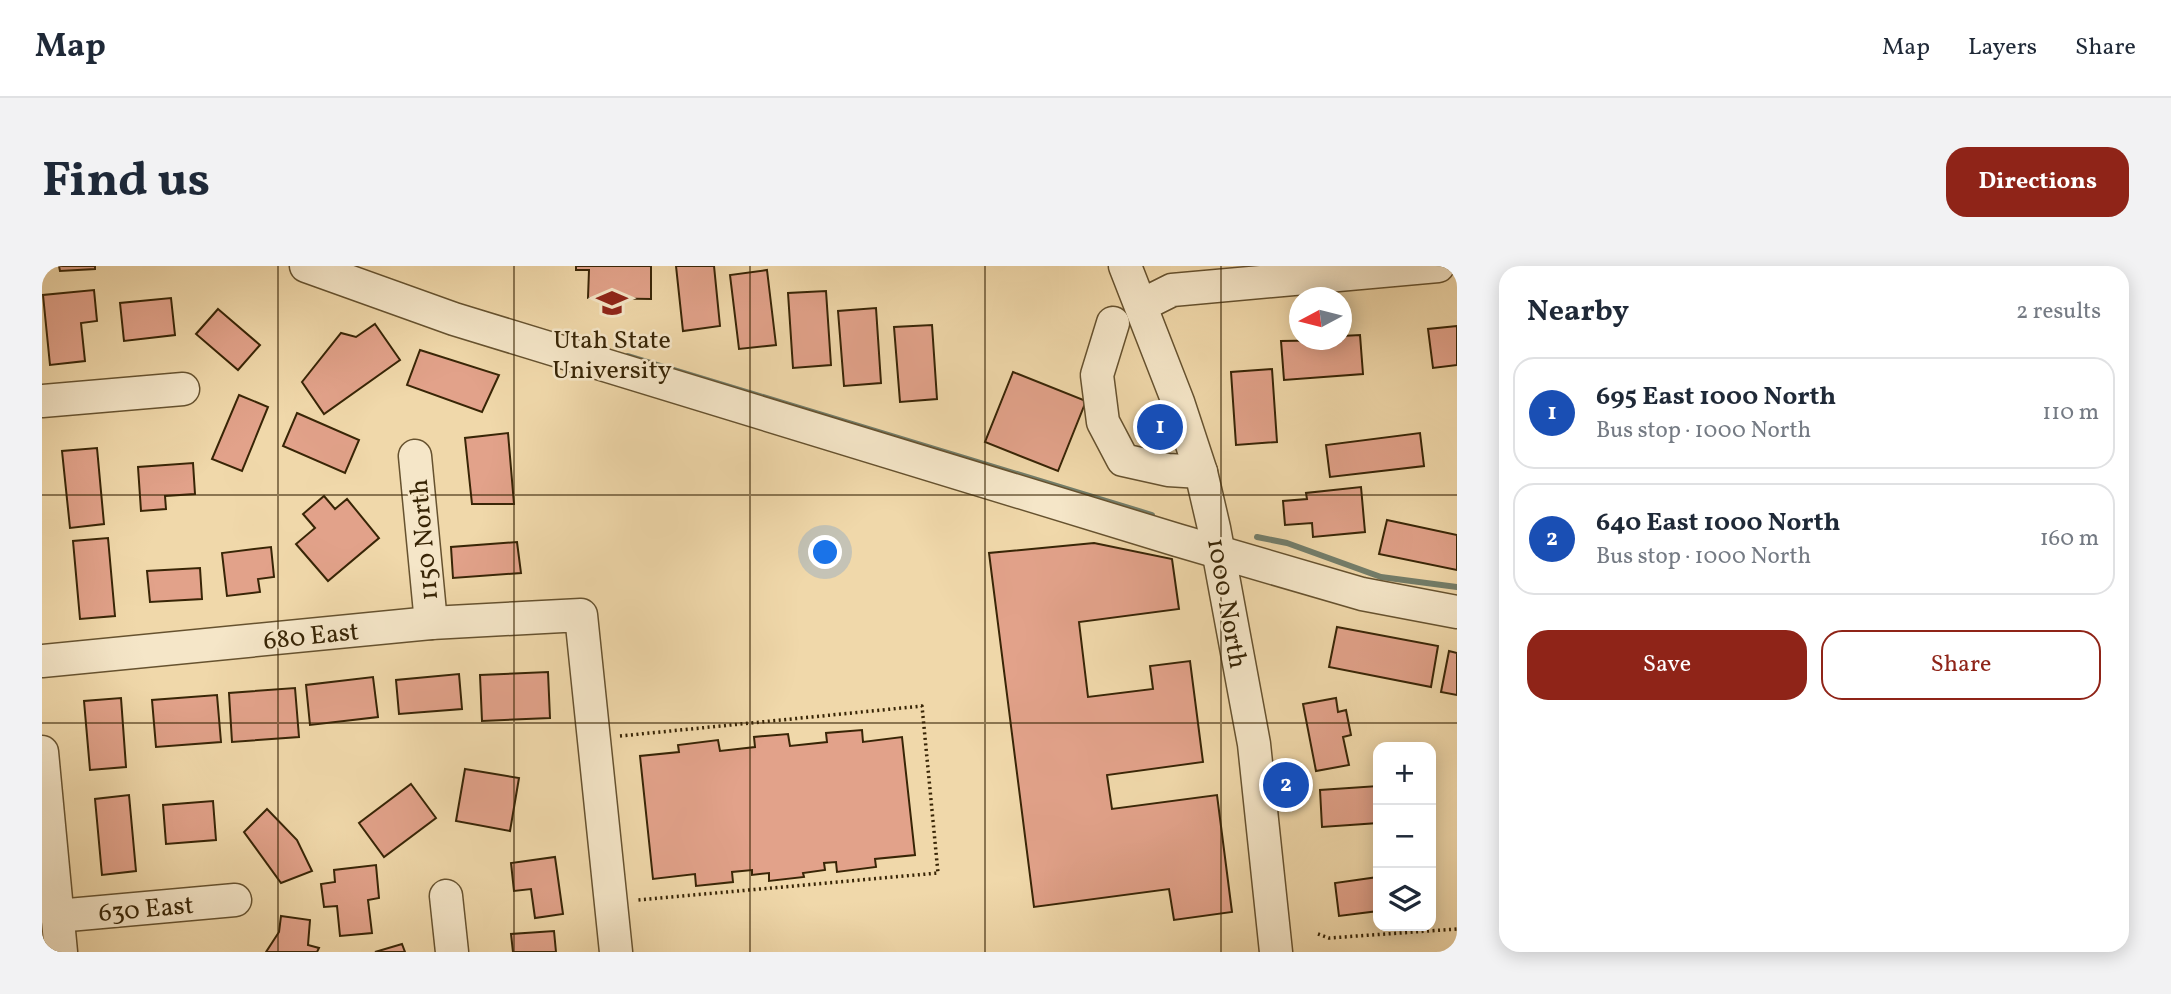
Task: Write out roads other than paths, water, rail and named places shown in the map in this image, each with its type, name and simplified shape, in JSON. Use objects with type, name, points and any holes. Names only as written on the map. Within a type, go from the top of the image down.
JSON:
[{"type":"street","points":[[306,266],[454,320],[1218,551],[1362,594],[1457,612]]},
{"type":"street","name":"1000 North","points":[[1125,266],[1178,402],[1201,472],[1254,744],[1276,952]]},
{"type":"street","points":[[1142,305],[1199,277],[1438,266]]},
{"type":"street","points":[[1113,323],[1097,375],[1103,422],[1123,460],[1168,470],[1201,472]]},
{"type":"street","points":[[42,401],[183,389]]},
{"type":"street","name":"1150 North","points":[[415,456],[431,623]]},
{"type":"street","name":"680 East","points":[[42,661],[431,623],[581,615],[616,952]]},
{"type":"street","points":[[42,751],[61,952]]},
{"type":"street","points":[[446,896],[452,952]]},
{"type":"street","name":"630 East","points":[[57,916],[235,900]]},
{"type":"waterway","points":[[628,356],[1152,515]]},
{"type":"waterway","points":[[1257,537],[1287,543],[1381,577],[1457,587]]},
{"type":"place","name":"Utah State University","points":[[612,303]]},
{"type":"place","name":"695 East 1000 North","points":[[1160,427]]},
{"type":"place","name":"640 East 1000 North","points":[[1286,785]]}]
